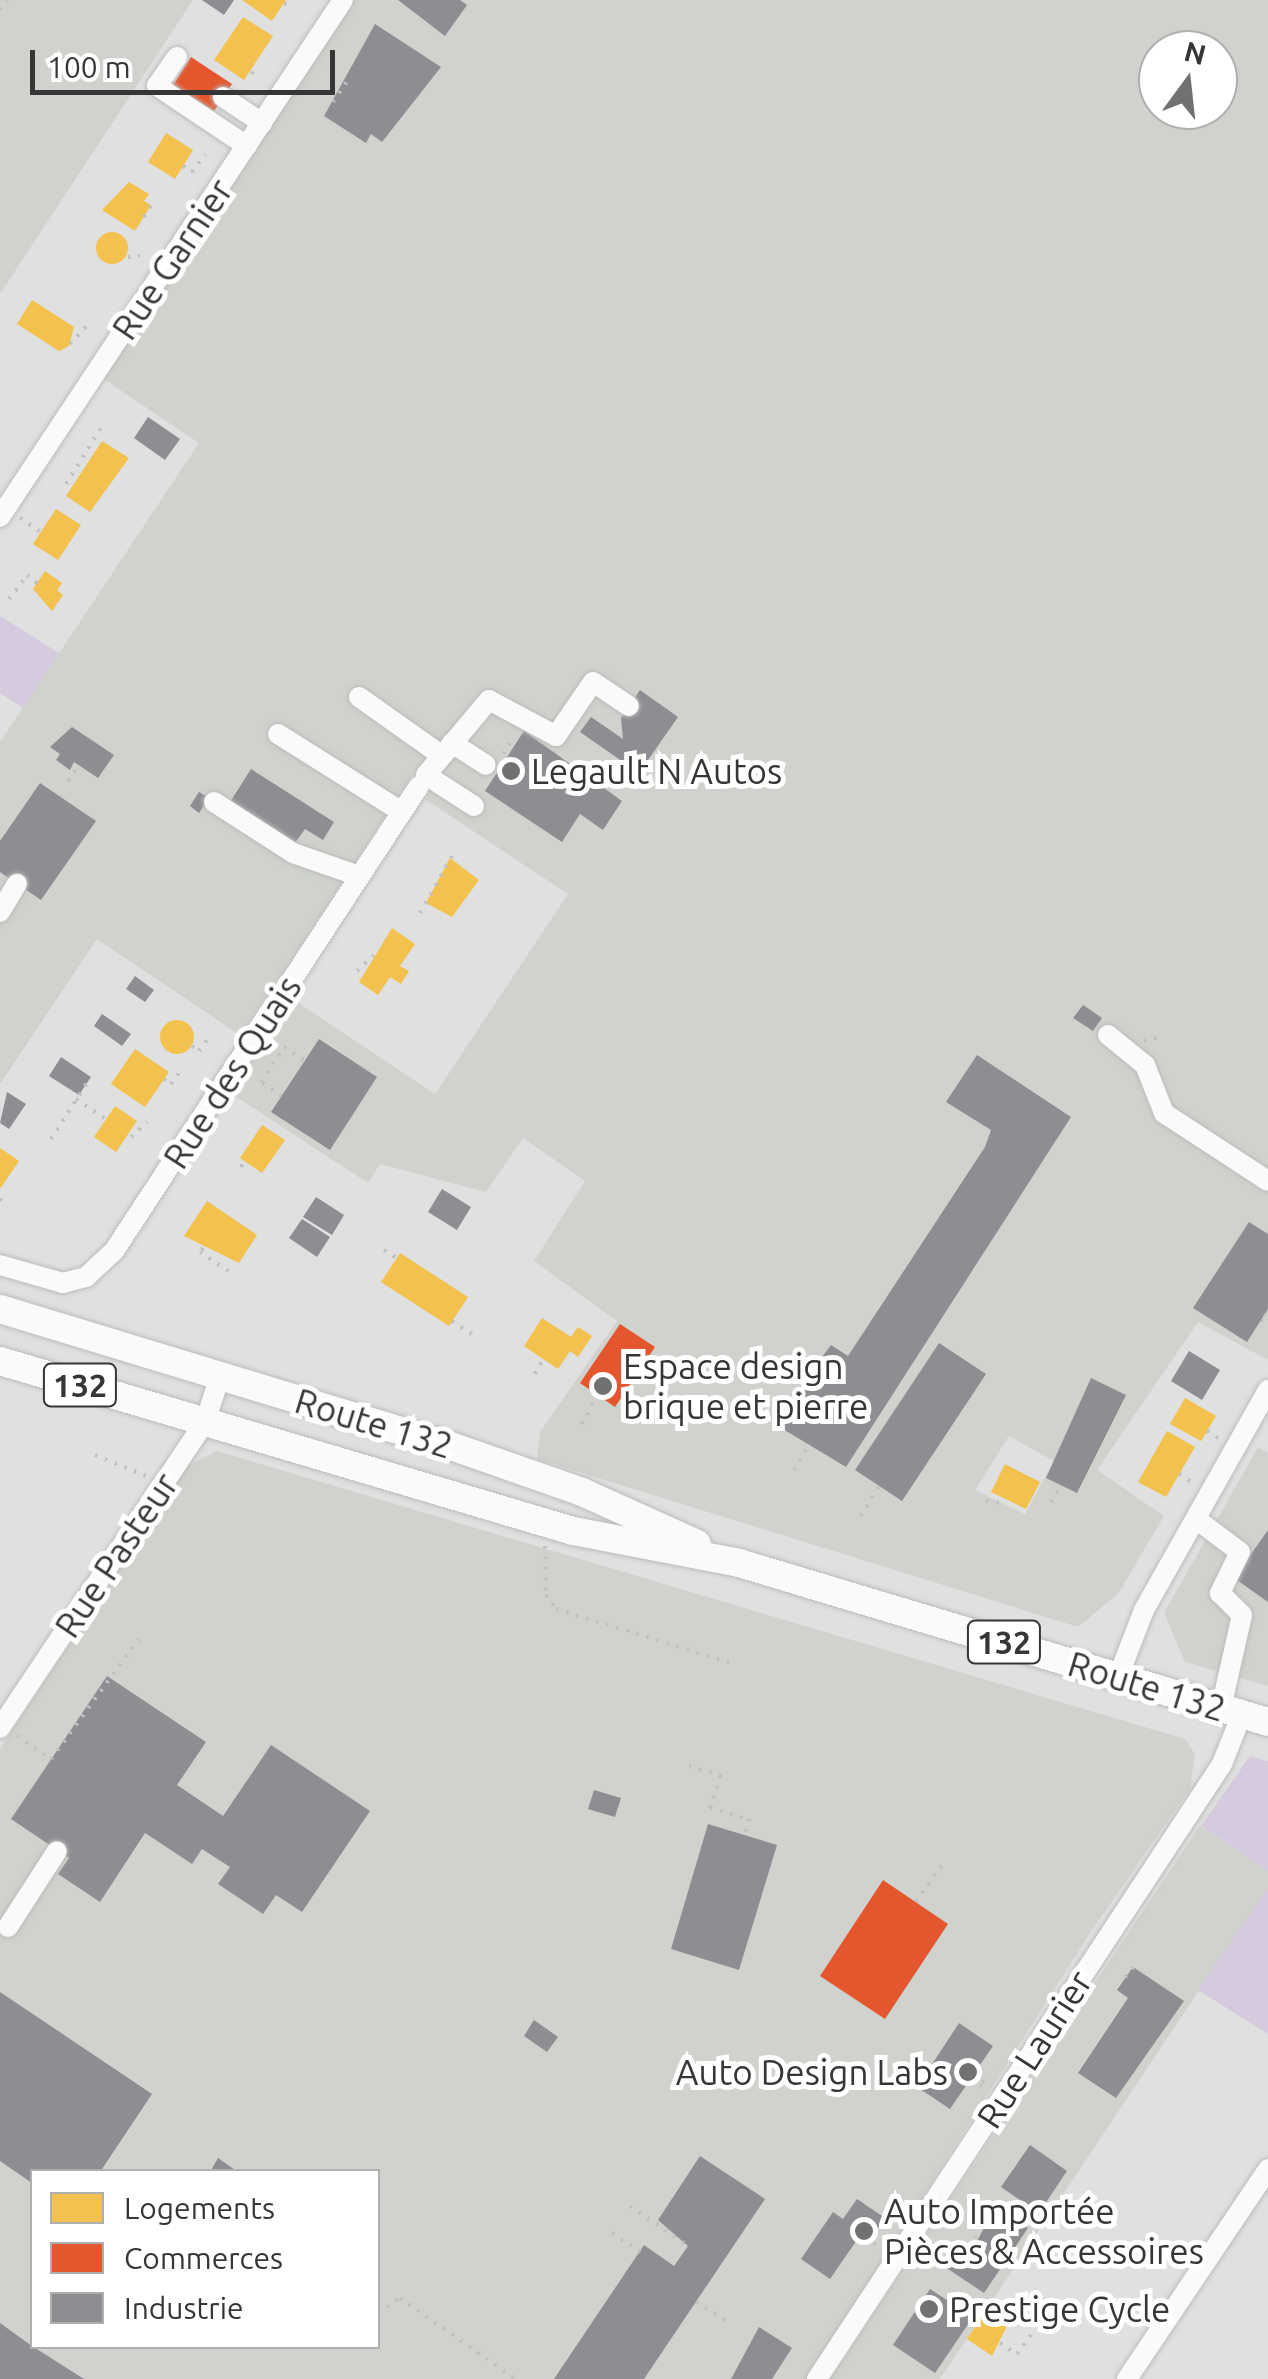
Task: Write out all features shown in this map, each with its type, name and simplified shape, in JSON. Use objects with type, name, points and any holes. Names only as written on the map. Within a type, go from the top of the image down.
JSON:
[{"type":"highway","name":"Route 132","points":[[0,1310],[509,1466],[739,1563]]},
{"type":"highway","name":"Route 132","points":[[0,1361],[540,1522],[739,1563],[1244,1715]]},
{"type":"highway","points":[[496,1508],[509,1466]]},
{"type":"street","name":"Rue Garnier","points":[[0,517],[342,0]]},
{"type":"street","points":[[176,57],[157,86],[246,146]]},
{"type":"street","points":[[223,98],[262,123]]},
{"type":"street","points":[[474,806],[426,775],[489,700],[556,736],[593,682],[629,706]]},
{"type":"street","points":[[359,697],[446,749],[486,765]]},
{"type":"street","points":[[278,734],[402,812]]},
{"type":"street","name":"Rue des Quais","points":[[0,1265],[63,1283],[99,1268],[418,786]]},
{"type":"street","points":[[214,802],[294,853],[359,876]]},
{"type":"street","points":[[0,912],[17,884]]},
{"type":"street","points":[[1108,1035],[1146,1065],[1164,1113],[1268,1181]]},
{"type":"street","points":[[245,1051],[268,1066]]},
{"type":"street","name":"Rue Pasteur","points":[[6,1731],[206,1422],[220,1376]]},
{"type":"street","points":[[1118,1677],[1144,1610],[1268,1390]]},
{"type":"street","name":"Rue Laurier","points":[[817,2379],[1222,1764],[1244,1715],[1242,1615],[1220,1593],[1240,1552],[1196,1519]]},
{"type":"street","points":[[8,1928],[58,1850]]},
{"type":"street","points":[[1126,2379],[1268,2169]]},
{"type":"path","points":[[0,10],[7,0]]},
{"type":"path","points":[[252,74],[254,66]]},
{"type":"path","points":[[333,102],[348,80]]},
{"type":"path","points":[[183,166],[192,172],[204,154]]},
{"type":"path","points":[[144,216],[153,202]]},
{"type":"path","points":[[128,257],[140,256]]},
{"type":"path","points":[[70,344],[88,325]]},
{"type":"path","points":[[66,484],[78,472],[101,428]]},
{"type":"path","points":[[84,455],[90,459]]},
{"type":"path","points":[[9,599],[27,575],[37,583]]},
{"type":"path","points":[[68,781],[79,765]]},
{"type":"path","points":[[420,913],[456,849]]},
{"type":"path","points":[[357,971],[374,955]]},
{"type":"path","points":[[192,1046],[199,1052],[211,1034]]},
{"type":"path","points":[[282,1096],[261,1082],[268,1066],[284,1047],[305,1060]]},
{"type":"path","points":[[164,1079],[171,1084],[179,1073]]},
{"type":"path","points":[[51,1139],[87,1083]]},
{"type":"path","points":[[76,1099],[106,1119]]},
{"type":"path","points":[[131,1137],[147,1122]]},
{"type":"path","points":[[0,1199],[7,1204]]},
{"type":"path","points":[[203,1248],[200,1252],[233,1274]]},
{"type":"path","points":[[384,1250],[397,1258]]},
{"type":"path","points":[[452,1321],[474,1336]]},
{"type":"path","points":[[535,1374],[543,1359]]},
{"type":"path","points":[[582,1424],[597,1395]]},
{"type":"path","points":[[794,1470],[809,1444]]},
{"type":"path","points":[[95,1456],[162,1487]]},
{"type":"path","points":[[1051,1502],[1062,1485]]},
{"type":"path","points":[[861,1516],[879,1486]]},
{"type":"path","points":[[986,1501],[1002,1503]]},
{"type":"path","points":[[540,1522],[550,1568],[546,1594],[556,1609],[732,1663]]},
{"type":"path","points":[[6,1731],[51,1759],[144,1632]]},
{"type":"path","points":[[689,1766],[721,1776],[710,1808],[748,1819],[744,1835]]},
{"type":"path","points":[[916,1902],[945,1860]]},
{"type":"path","points":[[1126,1977],[1132,1966]]},
{"type":"path","points":[[630,2206],[688,2246]]},
{"type":"path","points":[[975,2238],[979,2224]]},
{"type":"path","points":[[612,2233],[640,2252]]},
{"type":"path","points":[[380,2312],[400,2298],[514,2378]]},
{"type":"path","points":[[696,2302],[726,2321]]},
{"type":"path","points":[[1000,2343],[1017,2354],[1031,2335]]},
{"type":"shaded area","points":[[0,0],[193,0],[0,294]]},
{"type":"shaded area","points":[[353,0],[1268,0],[1268,1360],[1198,1322],[1097,1470],[1164,1516],[1118,1594],[1078,1627],[537,1459],[540,1432],[617,1321],[534,1261],[585,1181],[523,1138],[486,1192],[380,1164],[368,1183],[232,1094],[294,1000],[435,1094],[568,894],[425,799],[434,785],[415,771],[241,1036],[97,939],[0,1084],[0,742],[199,443],[102,378]],"holes":[[[1009,1436],[1054,1461],[1025,1514],[975,1490]]]},
{"type":"shaded area","points":[[0,616],[59,653],[23,708],[0,693]]},
{"type":"shaded area","points":[[1258,1447],[1268,1453],[1268,1686],[1185,1662],[1164,1613]]},
{"type":"shaded area","points":[[217,1451],[1185,1739],[1195,1754],[1190,1789],[1092,1930],[807,2379],[0,2379],[0,1749],[189,1465]]},
{"type":"shaded area","points":[[1250,1756],[1268,1761],[1268,1871],[1201,1826]]},
{"type":"shaded area","points":[[1200,1826],[1268,1871],[1268,1887],[940,2379],[830,2379]]},
{"type":"shaded area","points":[[1268,1887],[1268,2034],[1198,1990]]},
{"type":"building: Logements","points":[[242,0],[286,0],[272,21]]},
{"type":"building: Logements","points":[[243,17],[273,36],[244,80],[214,60]]},
{"type":"building: Logements","points":[[166,133],[193,150],[175,179],[148,162]]},
{"type":"building: Logements","points":[[129,182],[149,194],[144,201],[151,205],[135,231],[102,210]]},
{"type":"building: Logements","points":[[112,232],[124,236],[128,248],[124,260],[112,264],[100,260],[96,248],[100,236]]},
{"type":"building: Logements","points":[[32,300],[74,327],[69,346],[59,351],[17,324]]},
{"type":"building: Logements","points":[[102,441],[129,458],[90,512],[66,496]]},
{"type":"building: Logements","points":[[56,509],[81,525],[58,560],[33,544]]},
{"type":"building: Logements","points":[[45,571],[62,583],[57,590],[63,595],[52,611],[33,589]]},
{"type":"building: Logements","points":[[450,858],[479,880],[452,917],[426,903]]},
{"type":"building: Logements","points":[[392,928],[415,944],[400,966],[409,971],[401,984],[390,977],[378,995],[359,982]]},
{"type":"building: Logements","points":[[177,1020],[189,1025],[194,1037],[189,1049],[177,1054],[165,1049],[160,1037],[165,1025]]},
{"type":"building: Logements","points":[[135,1049],[169,1072],[145,1107],[111,1084]]},
{"type":"building: Logements","points":[[115,1106],[137,1121],[116,1152],[94,1137]]},
{"type":"building: Logements","points":[[262,1125],[285,1140],[262,1173],[240,1158]]},
{"type":"building: Logements","points":[[0,1148],[19,1161],[0,1189]]},
{"type":"building: Logements","points":[[207,1201],[257,1235],[239,1263],[184,1236]]},
{"type":"building: Logements","points":[[400,1253],[468,1297],[449,1326],[381,1282]]},
{"type":"building: Logements","points":[[542,1318],[571,1337],[578,1327],[592,1336],[578,1357],[570,1351],[558,1369],[524,1346]]},
{"type":"building: Logements","points":[[1185,1398],[1216,1416],[1201,1441],[1170,1424]]},
{"type":"building: Logements","points":[[1167,1431],[1195,1447],[1166,1497],[1138,1482]]},
{"type":"building: Logements","points":[[1005,1464],[1040,1482],[1026,1509],[991,1492]]},
{"type":"building: Logements","points":[[992,2300],[1013,2314],[992,2356],[967,2339]]},
{"type":"building: Commerces","points":[[191,57],[232,84],[214,111],[173,85]]},
{"type":"building: Commerces","points":[[620,1324],[655,1347],[615,1407],[580,1383]]},
{"type":"building: Commerces","points":[[883,1880],[948,1924],[885,2019],[820,1976]]},
{"type":"building: Industrie","points":[[202,0],[234,0],[224,15]]},
{"type":"building: Industrie","points":[[398,0],[460,0],[467,5],[445,36]]},
{"type":"building: Industrie","points":[[375,24],[441,67],[382,142],[371,134],[366,143],[324,116]]},
{"type":"building: Industrie","points":[[148,417],[180,439],[165,460],[134,438]]},
{"type":"building: Industrie","points":[[640,690],[678,717],[639,773],[580,732],[591,717],[623,739],[621,718]]},
{"type":"building: Industrie","points":[[72,727],[114,755],[98,778],[74,762],[70,770],[56,760],[60,754],[50,747]]},
{"type":"building: Industrie","points":[[524,731],[622,801],[603,830],[580,814],[562,842],[485,791]]},
{"type":"building: Industrie","points":[[251,769],[334,822],[323,840],[305,829],[295,843],[230,802]]},
{"type":"building: Industrie","points":[[40,783],[96,821],[41,900],[0,872],[0,841]]},
{"type":"building: Industrie","points":[[199,792],[209,798],[199,813],[190,806]]},
{"type":"building: Industrie","points":[[135,976],[154,990],[145,1002],[126,989]]},
{"type":"building: Industrie","points":[[1083,1005],[1102,1018],[1093,1031],[1073,1018]]},
{"type":"building: Industrie","points":[[102,1014],[131,1034],[122,1046],[94,1026]]},
{"type":"building: Industrie","points":[[319,1039],[377,1077],[330,1150],[271,1112]]},
{"type":"building: Industrie","points":[[977,1055],[1071,1117],[846,1467],[773,1423],[831,1345],[848,1356],[985,1147],[991,1130],[946,1102]]},
{"type":"building: Industrie","points":[[61,1057],[91,1077],[79,1095],[49,1076]]},
{"type":"building: Industrie","points":[[7,1092],[26,1104],[9,1129],[0,1123]]},
{"type":"building: Industrie","points":[[442,1189],[471,1207],[457,1230],[428,1212]]},
{"type":"building: Industrie","points":[[316,1197],[344,1215],[332,1235],[303,1217]]},
{"type":"building: Industrie","points":[[302,1219],[330,1237],[317,1257],[289,1238]]},
{"type":"building: Industrie","points":[[1249,1222],[1268,1234],[1268,1309],[1247,1342],[1193,1308]]},
{"type":"building: Industrie","points":[[939,1343],[986,1374],[902,1501],[855,1470]]},
{"type":"building: Industrie","points":[[1189,1351],[1220,1370],[1202,1400],[1171,1381]]},
{"type":"building: Industrie","points":[[1091,1378],[1126,1395],[1077,1493],[1046,1478]]},
{"type":"building: Industrie","points":[[1268,1530],[1268,1602],[1234,1578]]},
{"type":"building: Industrie","points":[[107,1676],[206,1742],[177,1785],[223,1816],[271,1745],[370,1811],[302,1912],[276,1895],[263,1914],[218,1884],[230,1867],[202,1849],[192,1864],[145,1833],[100,1902],[58,1874],[69,1858],[11,1819]]},
{"type":"building: Industrie","points":[[594,1790],[621,1798],[615,1817],[588,1809]]},
{"type":"building: Industrie","points":[[708,1824],[777,1845],[739,1970],[671,1949]]},
{"type":"building: Industrie","points":[[1133,1967],[1184,2001],[1116,2098],[1078,2073],[1128,1998],[1117,1990]]},
{"type":"building: Industrie","points":[[0,1992],[152,2094],[102,2169],[30,2169],[30,2182],[0,2161]]},
{"type":"building: Industrie","points":[[534,2020],[558,2037],[547,2052],[524,2036]]},
{"type":"building: Industrie","points":[[959,2023],[993,2046],[950,2109],[917,2087]]},
{"type":"building: Industrie","points":[[1030,2145],[1067,2171],[1039,2213],[1001,2187]]},
{"type":"building: Industrie","points":[[700,2156],[765,2199],[644,2379],[554,2379],[644,2245],[674,2266],[688,2246],[658,2220]]},
{"type":"building: Industrie","points":[[218,2158],[234,2169],[212,2169]]},
{"type":"building: Industrie","points":[[857,2199],[885,2218],[870,2240],[861,2234],[830,2279],[801,2259],[833,2212],[843,2219]]},
{"type":"building: Industrie","points":[[1002,2210],[1028,2228],[984,2293],[942,2265],[957,2244],[971,2253],[991,2214],[997,2218]]},
{"type":"building: Industrie","points":[[930,2289],[973,2317],[935,2373],[893,2345]]},
{"type":"building: Industrie","points":[[0,2323],[30,2345],[30,2349],[37,2349],[84,2379],[0,2379]]},
{"type":"building: Industrie","points":[[759,2327],[792,2348],[772,2379],[731,2379]]},
{"type":"place","name":"Legault N Autos","points":[[511,771]]},
{"type":"place","name":"Espace design brique et pierre","points":[[603,1386]]},
{"type":"place","name":"Auto Design Labs","points":[[968,2072]]},
{"type":"place","name":"Auto Importée Pièces & Accessoires","points":[[864,2231]]},
{"type":"place","name":"Prestige Cycle","points":[[929,2309]]}]
